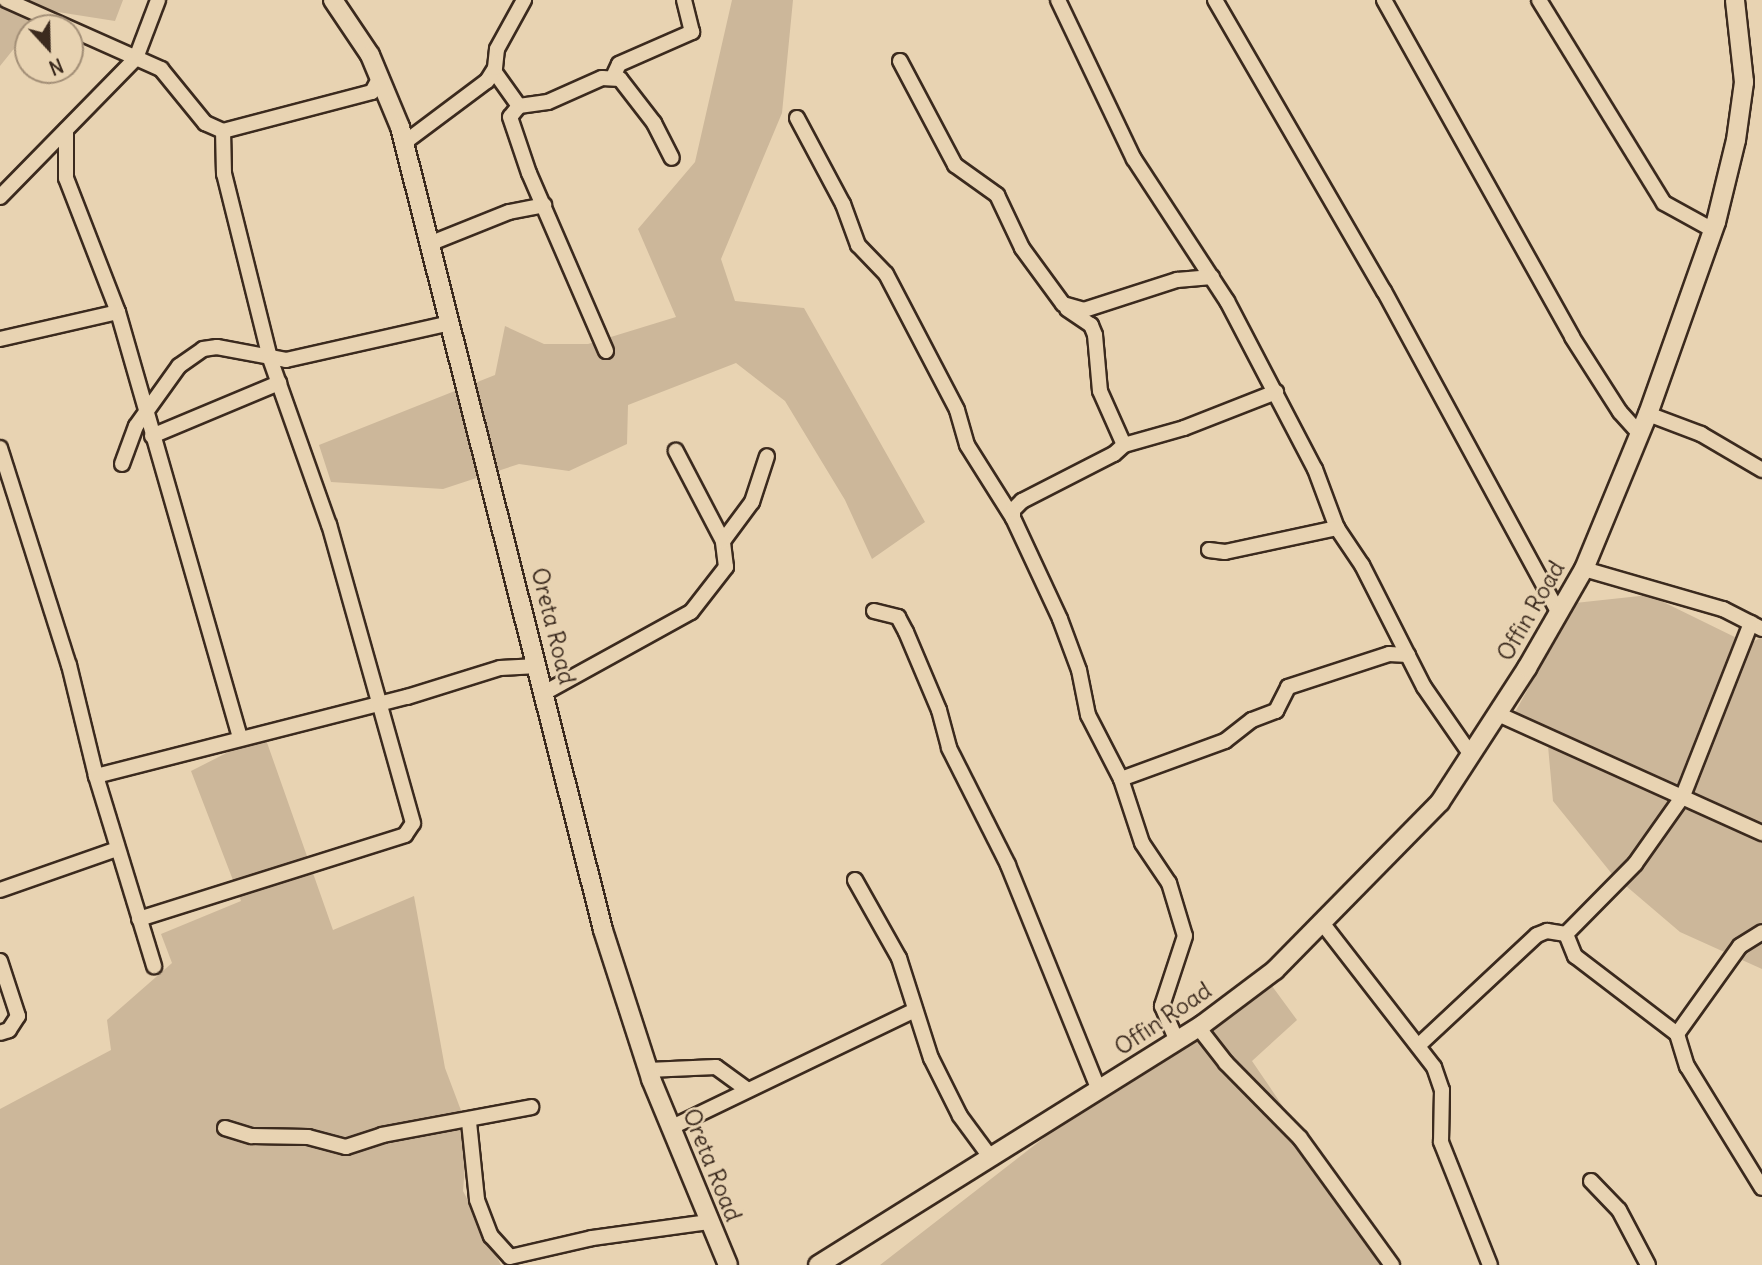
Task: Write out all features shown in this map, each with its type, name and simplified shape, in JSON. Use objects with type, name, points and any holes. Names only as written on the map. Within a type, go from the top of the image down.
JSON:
[{"type":"street","points":[[6,0],[161,69],[205,123],[223,131],[247,129],[334,99],[372,92],[380,77]]},
{"type":"street","points":[[0,197],[136,58],[158,0]]},
{"type":"street","name":"Oreta Road","points":[[333,0],[370,55],[404,143],[603,930],[648,1070],[728,1265]]},
{"type":"street","points":[[404,143],[487,81],[494,71],[496,49],[524,0]]},
{"type":"street","points":[[606,351],[510,117],[519,106],[548,102],[613,77],[619,64],[692,32],[684,0]]},
{"type":"street","points":[[1058,0],[1134,159],[1212,277],[1315,469],[1337,528],[1362,565],[1443,718],[1471,755]]},
{"type":"street","points":[[1215,0],[1384,291],[1558,611]]},
{"type":"street","points":[[1384,0],[1572,337],[1620,412],[1640,434]]},
{"type":"street","points":[[1539,0],[1664,203],[1713,230]]},
{"type":"street","name":"Offin Road","points":[[818,1265],[1177,1041],[1275,970],[1440,802],[1498,713],[1584,569],[1648,414],[1713,230],[1736,140],[1744,82],[1735,0]]},
{"type":"street","points":[[900,61],[955,165],[997,195],[1022,248],[1065,305],[1090,325],[1095,335],[1100,391],[1124,444]]},
{"type":"street","points":[[494,71],[519,106]]},
{"type":"street","points":[[613,77],[626,83],[626,91],[654,123],[672,158]]},
{"type":"street","points":[[797,118],[843,204],[858,245],[886,274],[957,410],[967,445],[1013,518],[1060,619],[1079,670],[1088,715],[1121,779],[1142,843],[1169,883],[1185,936],[1162,1006],[1177,1041]]},
{"type":"street","points":[[66,130],[66,178],[118,312],[145,414],[240,737]]},
{"type":"street","points":[[139,919],[405,835],[412,829],[329,525],[270,358],[224,174],[223,131]]},
{"type":"street","points":[[429,244],[509,212],[544,205]]},
{"type":"street","points":[[1065,305],[1084,310],[1177,279],[1212,277]]},
{"type":"street","points":[[0,339],[118,312]]},
{"type":"street","points":[[122,464],[130,438],[145,414],[179,366],[203,349],[217,347],[286,360],[450,323]]},
{"type":"street","points":[[152,436],[279,383]]},
{"type":"street","points":[[1013,518],[1013,510],[1022,501],[1114,454],[1124,444],[1184,428],[1276,392]]},
{"type":"street","points":[[1648,414],[1701,434],[1762,470]]},
{"type":"street","points":[[0,447],[69,665],[96,776],[154,966]]},
{"type":"street","points":[[544,693],[695,609],[726,567],[723,541],[676,451]]},
{"type":"street","points":[[723,541],[752,502],[766,457]]},
{"type":"street","points":[[1209,550],[1225,552],[1337,528]]},
{"type":"street","points":[[1566,934],[1635,864],[1683,796],[1756,626],[1687,597],[1584,569]]},
{"type":"street","points":[[874,611],[898,617],[906,632],[939,710],[948,748],[1008,865],[1099,1090]]},
{"type":"street","points":[[1121,779],[1215,746],[1246,724],[1276,711],[1288,687],[1304,680],[1389,654],[1408,655]]},
{"type":"street","points":[[96,776],[377,702],[407,697],[500,668],[538,666]]},
{"type":"street","points":[[1498,713],[1762,833]]},
{"type":"street","points":[[0,890],[117,849]]},
{"type":"street","points":[[855,880],[899,958],[931,1058],[960,1116],[990,1158]]},
{"type":"street","points":[[1323,924],[1419,1045],[1442,1090],[1441,1142],[1490,1265]]},
{"type":"street","points":[[1419,1045],[1537,935],[1547,931],[1566,934]]},
{"type":"street","points":[[1677,1034],[1740,946],[1762,932]]},
{"type":"street","points":[[1566,934],[1575,956],[1677,1034],[1687,1066],[1762,1188]]},
{"type":"street","points":[[0,961],[18,1016],[9,1030],[0,1033]]},
{"type":"street","points":[[670,1128],[746,1089],[915,1010]]},
{"type":"street","points":[[1198,1027],[1226,1063],[1300,1138],[1392,1265]]},
{"type":"street","points":[[648,1070],[716,1067],[746,1089]]},
{"type":"street","points":[[225,1128],[252,1136],[308,1137],[336,1147],[382,1135],[469,1122],[531,1107]]},
{"type":"street","points":[[469,1122],[477,1200],[491,1236],[510,1258],[592,1238],[709,1222]]},
{"type":"street","points":[[1591,1181],[1619,1210],[1648,1265]]},
{"type":"shaded area","points":[[0,0],[123,0],[115,21],[84,14],[45,10],[42,14],[14,14],[14,49],[0,66]]},
{"type":"shaded area","points":[[732,0],[793,0],[782,113],[721,259],[735,301],[804,308],[925,522],[872,559],[845,500],[785,401],[736,363],[628,405],[627,444],[569,471],[519,464],[443,489],[331,482],[319,445],[495,375],[505,326],[544,344],[588,344],[676,317],[638,229],[695,162]]},
{"type":"shaded area","points":[[1649,595],[1749,644],[1762,637],[1762,969],[1680,932],[1612,874],[1553,801],[1548,746],[1507,727],[1575,603]]},
{"type":"shaded area","points":[[264,734],[333,930],[414,896],[445,1068],[468,1129],[463,1191],[501,1265],[0,1265],[0,1109],[111,1050],[107,1020],[172,963],[161,934],[241,901],[191,771]]},
{"type":"shaded area","points":[[1272,986],[1297,1020],[1252,1061],[1391,1265],[880,1265],[1063,1123]]}]
